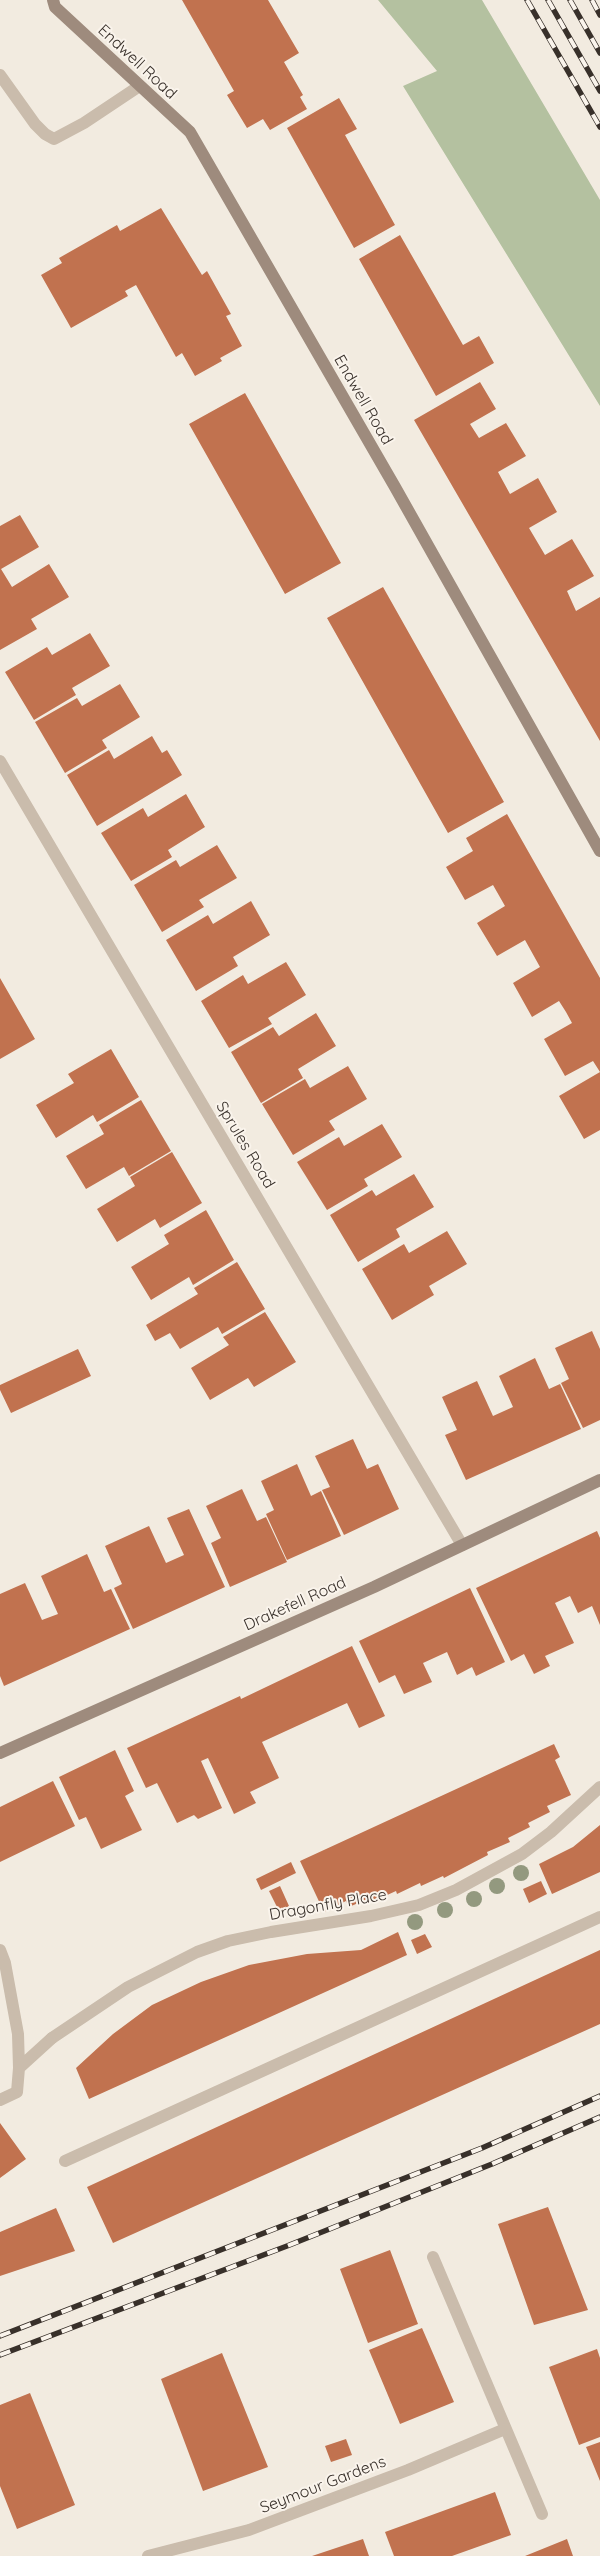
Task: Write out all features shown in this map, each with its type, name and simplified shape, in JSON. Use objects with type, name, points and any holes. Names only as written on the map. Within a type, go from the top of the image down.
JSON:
[{"type":"street","name":"Endwell Road","points":[[53,0],[55,7],[138,87],[190,132],[400,496],[600,852]]},
{"type":"street","points":[[0,75],[35,124],[45,134],[54,139],[84,123],[138,87]]},
{"type":"street","name":"Sprules Road","points":[[1,766],[462,1545]]},
{"type":"street","name":"Drakefell Road","points":[[0,1753],[374,1587],[600,1480]]},
{"type":"street","name":"Dragonfly Place","points":[[19,2068],[52,2038],[86,2018],[128,1987],[197,1952],[228,1941],[371,1916],[419,1905],[456,1890],[522,1854],[551,1832],[600,1787]]},
{"type":"street","points":[[65,2161],[600,1917]]},
{"type":"street","points":[[0,1950],[6,1963],[18,2034],[19,2068],[17,2092],[0,2100]]},
{"type":"street","points":[[433,2257],[542,2514]]},
{"type":"street","name":"Seymour Gardens","points":[[148,2556],[249,2530],[408,2470],[506,2429]]},
{"type":"green space","points":[[378,0],[482,0],[600,200],[600,406],[403,86],[437,71]]},
{"type":"building","points":[[182,0],[268,0],[299,53],[284,62],[303,95],[300,97],[307,109],[270,130],[263,119],[247,128],[227,95],[234,91]]},
{"type":"building","points":[[339,98],[357,129],[345,135],[395,225],[354,248],[287,128]]},
{"type":"building","points":[[161,208],[202,275],[207,271],[231,314],[226,316],[242,346],[220,358],[222,361],[195,376],[182,353],[176,357],[136,285],[125,291],[128,296],[71,328],[41,275],[62,263],[59,258],[117,225],[120,231]]},
{"type":"building","points":[[400,235],[463,345],[479,336],[494,363],[436,396],[359,259]]},
{"type":"building","points":[[480,382],[496,409],[470,424],[479,438],[506,423],[526,456],[498,472],[510,494],[538,478],[557,512],[529,528],[545,555],[572,539],[594,576],[567,591],[576,611],[600,597],[600,741],[414,420]]},
{"type":"building","points":[[245,393],[341,563],[285,594],[189,424]]},
{"type":"building","points":[[20,515],[39,547],[1,569],[12,587],[49,564],[69,597],[31,619],[37,629],[0,650],[0,526]]},
{"type":"building","points":[[383,587],[504,802],[448,833],[327,618]]},
{"type":"building","points":[[90,633],[110,666],[72,688],[76,695],[34,720],[5,672],[47,647],[52,655]]},
{"type":"building","points":[[120,684],[140,717],[102,740],[107,748],[65,773],[35,722],[77,698],[82,706]]},
{"type":"building","points":[[152,736],[162,753],[167,750],[182,775],[97,826],[67,775],[109,750],[114,759]]},
{"type":"building","points":[[186,794],[205,827],[168,850],[172,857],[131,881],[101,833],[143,808],[148,817]]},
{"type":"building","points":[[507,814],[600,978],[600,1072],[593,1061],[565,1076],[544,1039],[572,1023],[566,1012],[559,1001],[532,1017],[513,983],[540,967],[525,940],[497,956],[477,923],[505,906],[493,885],[465,900],[446,867],[473,851],[466,838]]},
{"type":"building","points":[[217,845],[237,878],[199,900],[204,907],[162,932],[134,885],[176,860],[180,867]]},
{"type":"building","points":[[251,901],[270,935],[233,957],[238,966],[196,991],[166,940],[208,915],[213,924]]},
{"type":"building","points":[[286,962],[306,995],[268,1018],[272,1024],[229,1048],[201,1001],[243,975],[248,984]]},
{"type":"building","points":[[0,978],[35,1039],[0,1059]]},
{"type":"building","points":[[316,1013],[336,1046],[298,1069],[303,1078],[261,1103],[231,1052],[273,1027],[279,1036]]},
{"type":"building","points":[[111,1049],[139,1097],[97,1122],[93,1115],[56,1138],[36,1105],[74,1083],[68,1074]]},
{"type":"building","points":[[348,1066],[367,1099],[329,1121],[335,1130],[293,1155],[262,1104],[305,1079],[310,1088]]},
{"type":"building","points":[[600,1072],[600,1130],[584,1139],[559,1096]]},
{"type":"building","points":[[141,1100],[171,1151],[129,1176],[124,1167],[86,1189],[66,1156],[104,1134],[99,1125]]},
{"type":"building","points":[[382,1124],[402,1157],[364,1179],[368,1186],[327,1210],[297,1162],[339,1137],[344,1146]]},
{"type":"building","points":[[172,1152],[202,1203],[160,1228],[155,1219],[117,1242],[97,1209],[135,1186],[130,1177]]},
{"type":"building","points":[[414,1174],[434,1207],[396,1229],[400,1237],[358,1262],[330,1215],[372,1190],[376,1196]]},
{"type":"building","points":[[206,1210],[234,1260],[193,1285],[189,1277],[151,1300],[131,1267],[169,1244],[164,1235]]},
{"type":"building","points":[[447,1231],[467,1264],[429,1286],[434,1295],[392,1320],[362,1269],[404,1244],[409,1253]]},
{"type":"building","points":[[237,1262],[265,1309],[222,1334],[218,1327],[180,1349],[170,1333],[155,1341],[146,1325],[198,1294],[194,1288]]},
{"type":"building","points":[[265,1312],[296,1362],[254,1387],[248,1378],[210,1400],[191,1368],[229,1345],[223,1337]]},
{"type":"building","points":[[592,1331],[600,1349],[600,1420],[583,1428],[561,1383],[569,1379],[555,1348]]},
{"type":"building","points":[[78,1349],[91,1376],[11,1413],[0,1390],[0,1385]]},
{"type":"building","points":[[535,1358],[549,1389],[560,1384],[581,1429],[466,1480],[445,1435],[457,1430],[442,1397],[477,1381],[493,1416],[513,1407],[499,1376]]},
{"type":"building","points":[[353,1439],[367,1469],[378,1464],[399,1509],[344,1535],[322,1490],[330,1487],[315,1456]]},
{"type":"building","points":[[297,1464],[311,1496],[321,1491],[341,1536],[287,1560],[266,1514],[274,1510],[261,1481]]},
{"type":"building","points":[[242,1489],[257,1521],[266,1517],[287,1562],[230,1587],[211,1543],[221,1538],[206,1506]]},
{"type":"building","points":[[189,1509],[225,1587],[133,1629],[114,1588],[122,1584],[105,1546],[149,1526],[166,1563],[184,1555],[167,1518]]},
{"type":"building","points":[[597,1531],[600,1538],[600,1625],[592,1606],[578,1613],[570,1596],[555,1603],[574,1643],[545,1656],[550,1666],[534,1674],[524,1654],[511,1661],[476,1588]]},
{"type":"building","points":[[87,1554],[104,1592],[111,1589],[130,1629],[4,1686],[0,1676],[0,1594],[25,1583],[42,1620],[58,1614],[41,1576]]},
{"type":"building","points":[[470,1588],[505,1662],[476,1676],[472,1667],[457,1675],[447,1652],[423,1663],[432,1682],[404,1694],[395,1675],[379,1683],[359,1641]]},
{"type":"building","points":[[352,1646],[385,1716],[359,1728],[347,1703],[262,1742],[279,1778],[250,1792],[256,1803],[234,1814],[208,1758],[201,1761],[222,1808],[198,1819],[194,1815],[177,1823],[157,1783],[146,1788],[127,1748],[240,1696],[241,1699]]},
{"type":"building","points":[[554,1744],[560,1757],[555,1760],[571,1795],[547,1806],[550,1812],[528,1823],[530,1827],[508,1838],[510,1842],[487,1852],[488,1855],[444,1878],[443,1876],[421,1886],[420,1883],[397,1894],[396,1891],[374,1901],[372,1897],[349,1907],[346,1901],[324,1912],[300,1861]]},
{"type":"building","points":[[115,1750],[134,1791],[125,1796],[142,1830],[101,1849],[86,1817],[79,1820],[59,1777]]},
{"type":"building","points":[[53,1781],[75,1826],[0,1862],[0,1807]]},
{"type":"building","points":[[600,1825],[600,1872],[552,1894],[539,1864],[573,1847]]},
{"type":"building","points":[[291,1862],[296,1873],[261,1890],[256,1879]]},
{"type":"building","points":[[541,1881],[547,1894],[529,1903],[523,1889]]},
{"type":"building","points":[[280,1886],[289,1906],[279,1911],[269,1891]]},
{"type":"building","points":[[398,1932],[407,1955],[89,2099],[76,2068],[113,2034],[152,2005],[201,1982],[249,1965],[307,1954],[361,1950]]},
{"type":"building","points":[[425,1934],[432,1947],[417,1954],[411,1940]]},
{"type":"building","points":[[600,1950],[600,2024],[113,2243],[87,2187]]},
{"type":"building","points":[[0,2123],[26,2159],[0,2178]]},
{"type":"building","points":[[548,2207],[588,2310],[534,2325],[498,2224]]},
{"type":"building","points":[[56,2208],[75,2251],[0,2276],[0,2232]]},
{"type":"building","points":[[390,2250],[418,2324],[368,2343],[340,2269]]},
{"type":"building","points":[[422,2328],[454,2402],[400,2424],[369,2350]]},
{"type":"building","points":[[597,2349],[600,2358],[600,2437],[579,2445],[549,2367]]},
{"type":"building","points":[[222,2353],[268,2467],[203,2491],[161,2379]]},
{"type":"building","points":[[30,2393],[75,2505],[17,2529],[0,2486],[0,2405]]},
{"type":"building","points":[[346,2439],[352,2455],[331,2462],[325,2446]]},
{"type":"building","points":[[600,2442],[600,2481],[586,2447]]},
{"type":"building","points":[[495,2492],[511,2535],[452,2556],[394,2556],[385,2532]]},
{"type":"building","points":[[363,2539],[369,2556],[312,2556]]},
{"type":"building","points":[[567,2539],[573,2556],[525,2556]]},
{"type":"railway","points":[[527,0],[600,127]]},
{"type":"railway","points":[[548,0],[600,91]]},
{"type":"railway","points":[[570,0],[600,53]]},
{"type":"railway","points":[[592,0],[600,15]]},
{"type":"railway","points":[[0,2336],[482,2148],[600,2096]]},
{"type":"railway","points":[[0,2355],[287,2246],[492,2164],[600,2117]]}]
